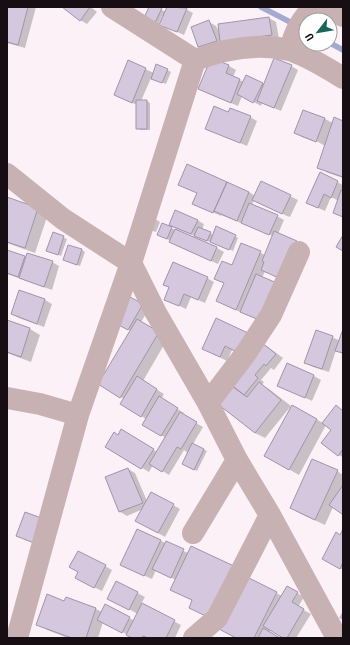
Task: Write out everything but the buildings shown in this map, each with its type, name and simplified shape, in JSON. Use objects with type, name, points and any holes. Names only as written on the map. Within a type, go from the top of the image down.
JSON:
[{"type":"street","points":[[112,7],[195,60]]},
{"type":"street","points":[[329,7],[343,16]]},
{"type":"street","points":[[291,46],[298,33]]},
{"type":"street","points":[[195,60],[210,54],[238,49],[264,46],[291,46],[343,78]]},
{"type":"street","points":[[17,638],[78,414],[131,263],[195,60]]},
{"type":"street","points":[[7,174],[63,219],[131,263],[156,313],[208,403],[237,460],[270,515],[330,634]]},
{"type":"street","points":[[208,403],[246,353],[271,315],[299,252]]},
{"type":"street","points":[[7,398],[40,404],[78,414]]},
{"type":"street","points":[[193,533],[237,460]]},
{"type":"street","points":[[194,638],[217,618],[270,515]]},
{"type":"waterway","points":[[261,7],[294,24]]},
{"type":"waterway","points":[[338,47],[343,50]]}]
